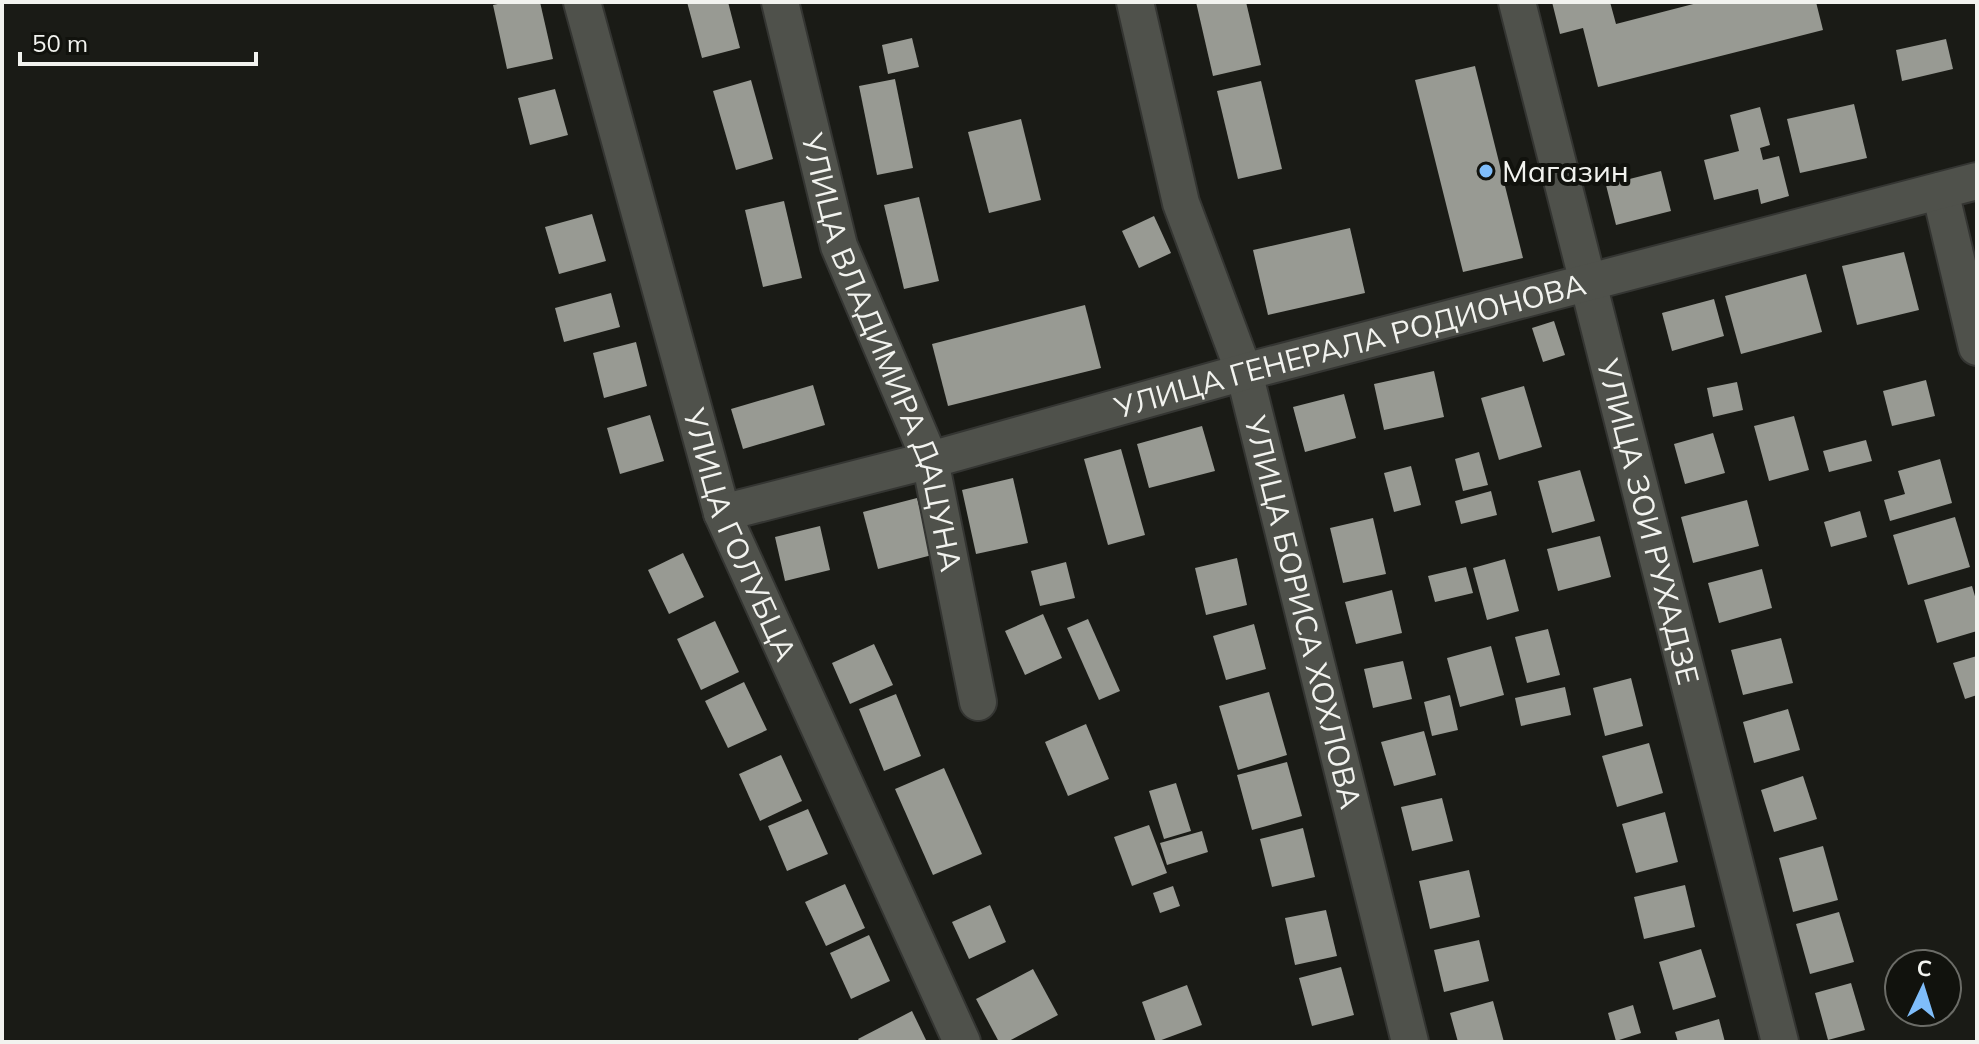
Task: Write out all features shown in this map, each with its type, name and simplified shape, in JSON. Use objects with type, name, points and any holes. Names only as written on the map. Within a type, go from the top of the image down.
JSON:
[{"type":"street","name":"УЛИЦА ГОЛУБЦА","points":[[582,2],[722,513],[962,1042]]},
{"type":"street","name":"УЛИЦА ВЛАДИМИРА ДАЦУНА","points":[[780,2],[839,246],[930,460],[978,702]]},
{"type":"street","name":"УЛИЦА БОРИСА ХОХЛОВА","points":[[1135,2],[1181,203],[1244,372],[1410,1042]]},
{"type":"street","name":"УЛИЦА ЗОИ РУХАДЗЕ","points":[[1517,2],[1780,1042]]},
{"type":"street","name":"УЛИЦА ГЕНЕРАЛА РОДИОНОВА","points":[[722,513],[930,460],[1244,372],[1977,181]]},
{"type":"street","points":[[1940,191],[1977,347]]},
{"type":"building","points":[[540,2],[553,59],[507,69],[493,5]]},
{"type":"building","points":[[687,2],[728,2],[740,48],[702,58]]},
{"type":"building","points":[[1196,2],[1246,2],[1261,65],[1213,76]]},
{"type":"building","points":[[1552,2],[1610,2],[1616,24],[1701,2],[1816,2],[1823,30],[1598,87],[1583,28],[1560,34]]},
{"type":"building","points":[[912,38],[919,67],[888,74],[882,45]]},
{"type":"building","points":[[1946,39],[1953,69],[1902,81],[1896,50]]},
{"type":"building","points":[[1475,66],[1523,258],[1463,272],[1415,80]]},
{"type":"building","points":[[895,79],[913,168],[877,175],[859,86]]},
{"type":"building","points":[[751,80],[773,159],[736,170],[713,91]]},
{"type":"building","points":[[1261,81],[1282,169],[1238,179],[1217,91]]},
{"type":"building","points":[[555,89],[568,135],[530,145],[518,98]]},
{"type":"building","points":[[1854,104],[1867,158],[1800,173],[1787,119]]},
{"type":"building","points":[[1760,107],[1770,145],[1760,148],[1763,160],[1779,156],[1789,196],[1761,204],[1758,189],[1714,200],[1704,160],[1739,151],[1730,115]]},
{"type":"building","points":[[1021,119],[1041,200],[989,213],[968,132]]},
{"type":"building","points":[[1661,171],[1671,211],[1616,225],[1606,185]]},
{"type":"building","points":[[919,197],[939,281],[904,289],[884,205]]},
{"type":"building","points":[[784,201],[802,278],[763,287],[745,210]]},
{"type":"building","points":[[592,214],[606,261],[559,274],[545,227]]},
{"type":"building","points":[[1154,216],[1171,253],[1139,268],[1122,231]]},
{"type":"building","points":[[1350,228],[1365,293],[1268,315],[1253,250]]},
{"type":"building","points":[[1904,252],[1919,310],[1857,325],[1842,266]]},
{"type":"building","points":[[1806,274],[1822,332],[1741,354],[1725,296]]},
{"type":"building","points":[[611,293],[620,327],[564,342],[555,308]]},
{"type":"building","points":[[1714,299],[1724,336],[1672,351],[1662,313]]},
{"type":"building","points":[[1085,305],[1101,368],[948,406],[932,344]]},
{"type":"building","points":[[1554,321],[1565,355],[1543,362],[1532,328]]},
{"type":"building","points":[[636,342],[647,386],[604,398],[593,353]]},
{"type":"building","points":[[1434,371],[1444,417],[1384,430],[1374,384]]},
{"type":"building","points":[[1926,380],[1935,416],[1892,426],[1883,391]]},
{"type":"building","points":[[1737,382],[1743,410],[1713,417],[1707,388]]},
{"type":"building","points":[[813,385],[825,425],[743,449],[731,409]]},
{"type":"building","points":[[1524,386],[1542,447],[1499,460],[1481,398]]},
{"type":"building","points":[[1344,394],[1356,438],[1305,452],[1293,407]]},
{"type":"building","points":[[650,415],[664,461],[620,474],[607,428]]},
{"type":"building","points":[[1794,416],[1809,470],[1769,481],[1754,426]]},
{"type":"building","points":[[1202,426],[1215,471],[1149,488],[1137,444]]},
{"type":"building","points":[[1713,433],[1725,473],[1685,484],[1674,444]]},
{"type":"building","points":[[1866,440],[1872,461],[1829,472],[1823,451]]},
{"type":"building","points":[[1121,449],[1145,535],[1108,545],[1084,459]]},
{"type":"building","points":[[1479,452],[1488,485],[1463,491],[1455,459]]},
{"type":"building","points":[[1940,459],[1952,503],[1890,521],[1884,500],[1905,494],[1898,471]]},
{"type":"building","points":[[1411,466],[1421,505],[1394,512],[1384,473]]},
{"type":"building","points":[[1580,470],[1595,521],[1552,533],[1538,481]]},
{"type":"building","points":[[1013,478],[1028,543],[976,554],[962,490]]},
{"type":"building","points":[[1491,491],[1497,515],[1461,524],[1455,501]]},
{"type":"building","points":[[917,498],[932,555],[878,569],[863,512]]},
{"type":"building","points":[[1747,500],[1759,546],[1693,563],[1681,517]]},
{"type":"building","points":[[1860,511],[1867,537],[1831,547],[1824,522]]},
{"type":"building","points":[[1955,517],[1970,567],[1908,585],[1893,535]]},
{"type":"building","points":[[1373,518],[1386,574],[1343,583],[1330,528]]},
{"type":"building","points":[[820,526],[830,570],[785,581],[775,537]]},
{"type":"building","points":[[1600,536],[1611,577],[1558,591],[1547,549]]},
{"type":"building","points":[[683,553],[704,597],[669,614],[648,570]]},
{"type":"building","points":[[1237,558],[1247,605],[1206,615],[1195,568]]},
{"type":"building","points":[[1505,559],[1519,611],[1487,620],[1473,568]]},
{"type":"building","points":[[1066,562],[1075,598],[1040,606],[1031,571]]},
{"type":"building","points":[[1466,567],[1473,593],[1435,602],[1428,576]]},
{"type":"building","points":[[1762,569],[1772,608],[1719,623],[1708,583]]},
{"type":"building","points":[[1972,586],[1977,603],[1977,631],[1937,643],[1924,600]]},
{"type":"building","points":[[1392,590],[1402,633],[1356,644],[1345,602]]},
{"type":"building","points":[[1043,614],[1062,658],[1025,675],[1005,631]]},
{"type":"building","points":[[1088,619],[1120,691],[1099,700],[1067,628]]},
{"type":"building","points":[[715,621],[739,672],[701,690],[677,639]]},
{"type":"building","points":[[1254,624],[1266,669],[1226,680],[1213,636]]},
{"type":"building","points":[[1548,629],[1560,675],[1527,683],[1515,637]]},
{"type":"building","points":[[1781,638],[1793,683],[1743,695],[1731,650]]},
{"type":"building","points":[[874,644],[893,685],[850,704],[832,663]]},
{"type":"building","points":[[1491,646],[1504,695],[1460,707],[1447,658]]},
{"type":"building","points":[[1977,656],[1977,695],[1965,699],[1953,663]]},
{"type":"building","points":[[1403,661],[1412,699],[1373,708],[1364,669]]},
{"type":"building","points":[[1631,678],[1643,726],[1605,736],[1593,688]]},
{"type":"building","points":[[744,682],[767,730],[728,748],[705,701]]},
{"type":"building","points":[[1565,687],[1571,715],[1521,726],[1515,698]]},
{"type":"building","points":[[1269,692],[1287,755],[1238,770],[1219,706]]},
{"type":"building","points":[[896,694],[921,756],[884,771],[859,709]]},
{"type":"building","points":[[1450,695],[1458,730],[1432,736],[1424,702]]},
{"type":"building","points":[[1788,709],[1800,750],[1754,763],[1743,722]]},
{"type":"building","points":[[1086,724],[1109,779],[1068,796],[1045,742]]},
{"type":"building","points":[[1424,731],[1436,775],[1394,786],[1381,742]]},
{"type":"building","points":[[1649,743],[1663,793],[1617,807],[1602,756]]},
{"type":"building","points":[[781,755],[802,801],[760,821],[739,774]]},
{"type":"building","points":[[1287,762],[1302,816],[1252,830],[1237,775]]},
{"type":"building","points":[[944,768],[982,854],[933,875],[895,789]]},
{"type":"building","points":[[1803,776],[1817,819],[1774,832],[1761,790]]},
{"type":"building","points":[[1176,783],[1191,831],[1164,839],[1149,791]]},
{"type":"building","points":[[1442,798],[1453,841],[1412,851],[1401,807]]},
{"type":"building","points":[[808,809],[828,854],[787,871],[768,826]]},
{"type":"building","points":[[1665,812],[1678,862],[1636,873],[1622,824]]},
{"type":"building","points":[[1149,825],[1167,873],[1132,886],[1114,837]]},
{"type":"building","points":[[1303,828],[1315,877],[1272,887],[1260,839]]},
{"type":"building","points":[[1202,831],[1208,852],[1167,865],[1160,843]]},
{"type":"building","points":[[1823,846],[1838,900],[1793,912],[1779,858]]},
{"type":"building","points":[[1469,870],[1480,917],[1430,929],[1419,881]]},
{"type":"building","points":[[845,884],[865,928],[826,946],[805,902]]},
{"type":"building","points":[[1685,885],[1695,927],[1644,939],[1634,897]]},
{"type":"building","points":[[1173,886],[1180,906],[1160,913],[1153,893]]},
{"type":"building","points":[[990,905],[1006,942],[969,959],[952,922]]},
{"type":"building","points":[[1326,910],[1337,956],[1295,965],[1285,918]]},
{"type":"building","points":[[1839,912],[1854,962],[1810,974],[1796,924]]},
{"type":"building","points":[[869,935],[890,981],[851,999],[830,953]]},
{"type":"building","points":[[1479,940],[1489,981],[1444,992],[1434,950]]},
{"type":"building","points":[[1701,949],[1716,997],[1673,1010],[1659,962]]},
{"type":"building","points":[[1341,967],[1354,1015],[1312,1026],[1299,978]]},
{"type":"building","points":[[1033,969],[1058,1015],[1007,1042],[999,1042],[976,999]]},
{"type":"building","points":[[1851,983],[1865,1030],[1828,1040],[1815,993]]},
{"type":"building","points":[[1187,985],[1202,1025],[1156,1042],[1142,1002]]},
{"type":"building","points":[[1493,1001],[1504,1042],[1458,1042],[1450,1013]]},
{"type":"building","points":[[1633,1005],[1641,1033],[1616,1041],[1608,1013]]},
{"type":"building","points":[[912,1011],[927,1042],[860,1042],[858,1039]]},
{"type":"building","points":[[1719,1019],[1725,1042],[1678,1042],[1675,1032]]},
{"type":"place","name":"Магазин","points":[[1486,171]]}]
